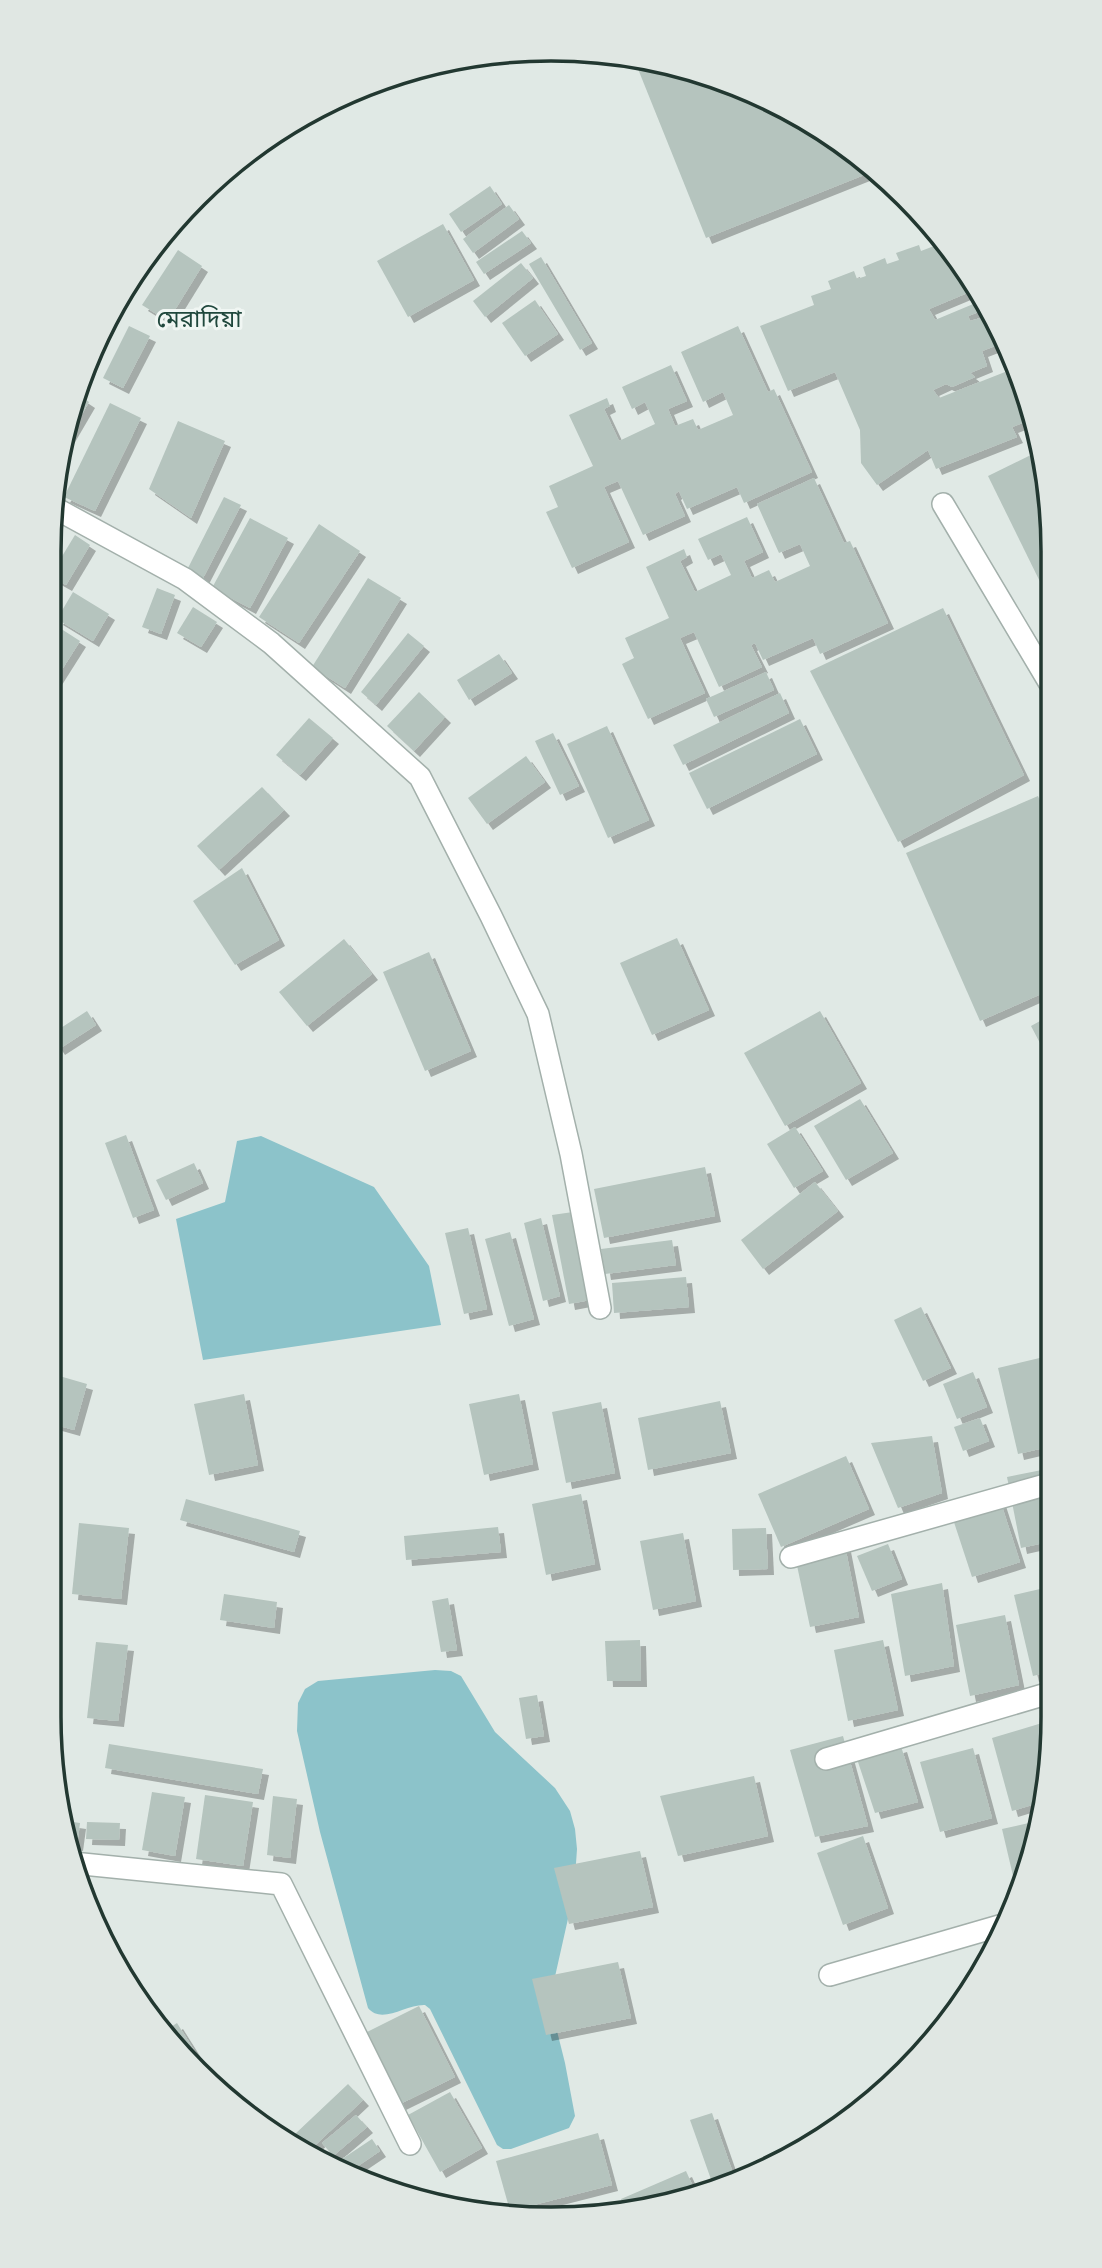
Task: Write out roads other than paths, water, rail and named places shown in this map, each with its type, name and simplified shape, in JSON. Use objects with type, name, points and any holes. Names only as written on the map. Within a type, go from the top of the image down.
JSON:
[{"type":"street","points":[[943,504],[1041,669]]},
{"type":"street","points":[[63,512],[185,579],[271,643],[420,777],[538,1014],[571,1154],[600,1308]]},
{"type":"street","points":[[791,1557],[1041,1486]]},
{"type":"street","points":[[826,1759],[1041,1696]]},
{"type":"street","points":[[84,1864],[281,1884],[410,2144]]},
{"type":"street","points":[[830,1975],[993,1928]]},
{"type":"water","points":[[261,1136],[374,1187],[429,1266],[441,1325],[203,1360],[176,1219],[225,1202],[237,1141]]},
{"type":"water","points":[[435,1670],[451,1671],[461,1676],[495,1732],[555,1788],[570,1811],[575,1829],[577,1849],[574,1892],[554,1981],[555,2023],[575,2116],[569,2128],[511,2149],[503,2149],[497,2145],[430,2009],[425,2005],[380,2015],[368,2008],[320,1832],[297,1731],[298,1703],[305,1689],[318,1681]]},
{"type":"district","name":"মেরাদিয়া","points":[[199,318]]}]
